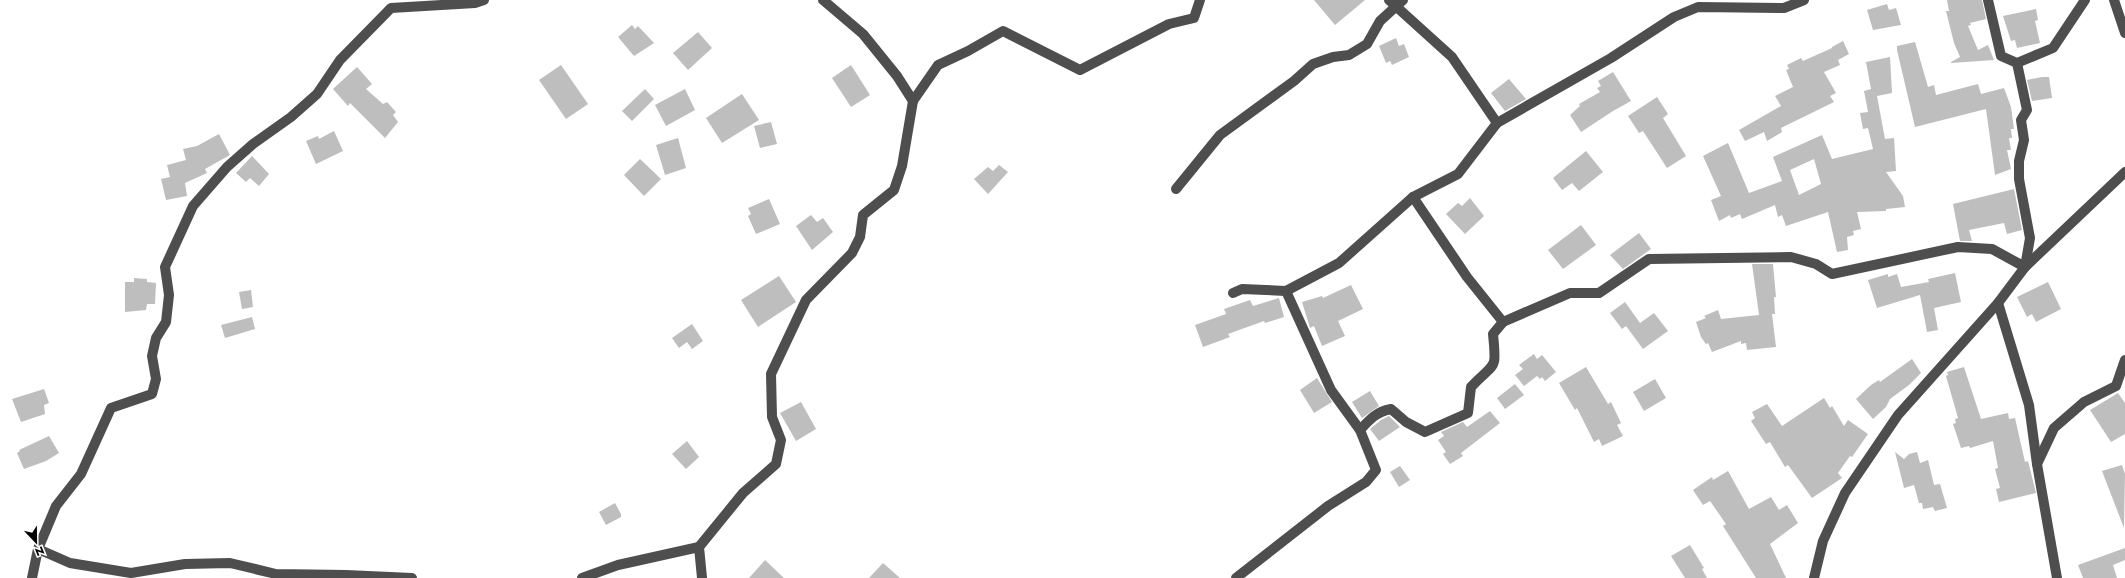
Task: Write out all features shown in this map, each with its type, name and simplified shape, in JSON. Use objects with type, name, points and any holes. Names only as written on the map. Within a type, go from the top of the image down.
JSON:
[{"type":"street","points":[[32,578],[38,549],[56,506],[81,474],[111,408],[152,394],[156,379],[152,356],[156,338],[166,322],[169,295],[165,267],[193,206],[253,144],[291,117],[317,94],[340,60],[391,8],[475,3],[484,0]]},
{"type":"street","points":[[823,0],[864,34],[897,76],[913,101]]},
{"type":"street","points":[[582,578],[618,565],[699,547],[743,493],[776,464],[781,440],[772,417],[771,374],[806,300],[852,253],[860,237],[863,215],[894,190],[902,166],[913,101],[938,65],[968,51],[1003,31],[1080,70],[1169,24],[1194,18],[1200,0]]},
{"type":"street","points":[[1233,293],[1242,289],[1286,291],[1339,262],[1413,197],[1458,174],[1497,123],[1611,58],[1674,17],[1698,7],[1784,8],[1804,0]]},
{"type":"street","points":[[1988,0],[2001,56],[2017,63],[2053,48],[2085,0]]},
{"type":"street","points":[[2114,0],[2125,33]]},
{"type":"street","points":[[1176,189],[1220,135],[1294,81],[1313,64],[1333,57],[1349,55],[1367,44],[1380,21],[1396,2],[1452,58],[1497,123]]},
{"type":"street","points":[[2017,63],[2027,110],[2021,120],[2024,140],[2019,162],[2019,179],[2030,238],[2025,268]]},
{"type":"street","points":[[1814,578],[1823,541],[1845,493],[1898,414],[1998,303],[2025,268],[2125,172]]},
{"type":"street","points":[[1413,197],[1467,277],[1503,322]]},
{"type":"street","points":[[1360,430],[1373,416],[1382,411],[1391,409],[1406,422],[1426,432],[1468,413],[1471,387],[1494,367],[1496,360],[1493,334],[1503,322],[1570,293],[1599,292],[1649,260],[1790,257],[1816,264],[1832,274],[1958,247],[1992,249],[2025,268]]},
{"type":"street","points":[[1236,578],[1328,506],[1366,482],[1376,470],[1360,430],[1331,390],[1286,291]]},
{"type":"street","points":[[1998,303],[2029,405],[2037,464],[2057,578]]},
{"type":"street","points":[[2037,464],[2054,428],[2084,402],[2116,386],[2125,360]]},
{"type":"street","points":[[699,547],[702,578]]},
{"type":"street","points":[[38,549],[70,563],[131,573],[185,564],[230,563],[276,574],[346,574],[412,578]]},
{"type":"building","points":[[1314,0],[1365,0],[1335,25]]},
{"type":"building","points":[[1947,0],[1982,0],[1986,19],[1970,23],[1971,25],[1968,26],[1978,50],[1988,45],[1994,60],[1951,63],[1960,57],[1954,43],[1946,11],[1949,11]]},
{"type":"building","points":[[1887,4],[1889,10],[1896,8],[1901,25],[1873,30],[1867,10]]},
{"type":"building","points":[[2036,9],[2038,20],[2035,21],[2040,43],[2017,48],[2015,40],[2011,41],[2003,16]]},
{"type":"building","points":[[632,25],[635,29],[638,26],[654,43],[634,56],[618,37]]},
{"type":"building","points":[[698,32],[712,48],[688,70],[673,53]]},
{"type":"building","points":[[1396,38],[1399,46],[1404,44],[1409,57],[1392,65],[1390,61],[1386,63],[1379,46]]},
{"type":"building","points":[[1843,41],[1849,54],[1838,60],[1840,65],[1824,72],[1836,93],[1830,96],[1834,102],[1781,128],[1782,132],[1767,141],[1764,132],[1745,141],[1739,130],[1781,106],[1775,96],[1793,87],[1786,70],[1789,69],[1787,65],[1801,58],[1803,61],[1832,48]]},
{"type":"building","points":[[1915,42],[1928,87],[1934,85],[1936,95],[1978,84],[1981,94],[2004,88],[2011,107],[2014,129],[2011,129],[2012,138],[2009,138],[2011,150],[2007,150],[2011,169],[1995,175],[1986,109],[1915,127],[1897,46]]},
{"type":"building","points":[[1890,57],[1892,93],[1877,96],[1885,139],[1894,138],[1896,171],[1886,172],[1903,196],[1905,207],[1886,209],[1886,211],[1857,212],[1861,229],[1853,231],[1854,235],[1847,237],[1848,250],[1837,252],[1828,212],[1786,226],[1782,215],[1778,217],[1775,205],[1742,219],[1740,214],[1731,218],[1730,215],[1719,221],[1711,200],[1721,196],[1703,156],[1728,143],[1749,193],[1782,181],[1773,157],[1822,135],[1832,159],[1873,149],[1868,128],[1863,129],[1860,113],[1868,112],[1864,91],[1871,89],[1866,62]],"holes":[[[1814,159],[1821,184],[1799,195],[1790,170]]]},
{"type":"building","points":[[561,65],[588,104],[566,119],[539,80]]},
{"type":"building","points":[[851,65],[870,95],[851,107],[832,78]]},
{"type":"building","points":[[357,67],[372,84],[366,89],[383,104],[387,102],[396,112],[393,115],[398,122],[385,138],[350,103],[348,106],[333,89]]},
{"type":"building","points":[[1613,72],[1631,101],[1581,132],[1570,115],[1580,106],[1579,104],[1600,92],[1597,88],[1601,86],[1598,81]]},
{"type":"building","points":[[2049,77],[2052,98],[2032,101],[2027,80]]},
{"type":"building","points":[[1509,79],[1526,99],[1505,111],[1491,93]]},
{"type":"building","points":[[645,89],[654,99],[632,121],[622,111]]},
{"type":"building","points":[[685,89],[695,110],[666,126],[655,105]]},
{"type":"building","points":[[742,94],[759,120],[722,143],[706,118]]},
{"type":"building","points":[[1657,97],[1668,114],[1663,118],[1686,156],[1667,168],[1643,131],[1639,133],[1628,116]]},
{"type":"building","points":[[771,122],[777,144],[760,148],[754,126]]},
{"type":"building","points":[[334,131],[343,151],[316,164],[306,141],[318,136],[319,139]]},
{"type":"building","points":[[219,134],[230,155],[205,169],[207,173],[185,183],[187,196],[166,200],[161,179],[170,177],[167,165],[186,160],[183,149],[197,146]]},
{"type":"building","points":[[678,138],[686,168],[665,175],[656,145]]},
{"type":"building","points":[[1586,151],[1603,172],[1579,191],[1572,183],[1562,190],[1553,178]]},
{"type":"building","points":[[252,156],[269,174],[259,186],[250,178],[246,182],[236,173]]},
{"type":"building","points":[[640,159],[661,179],[644,196],[624,175]]},
{"type":"building","points":[[999,165],[1008,172],[988,194],[974,179],[988,167],[993,171]]},
{"type":"building","points":[[2014,189],[2022,230],[2007,234],[2004,223],[1969,230],[1972,241],[1960,241],[1953,204]]},
{"type":"building","points":[[1470,198],[1484,216],[1465,234],[1446,214],[1458,203],[1462,206]]},
{"type":"building","points":[[769,199],[780,224],[756,234],[748,216],[751,214],[748,208]]},
{"type":"building","points":[[811,215],[817,222],[823,218],[833,232],[812,250],[796,226]]},
{"type":"building","points":[[1581,225],[1596,245],[1563,269],[1548,250]]},
{"type":"building","points":[[1639,233],[1651,249],[1623,269],[1610,255]]},
{"type":"building","points":[[1752,264],[1773,264],[1776,297],[1774,297],[1775,314],[1772,314],[1776,347],[1747,350],[1746,343],[1741,344],[1741,341],[1712,352],[1708,343],[1706,344],[1701,337],[1696,322],[1706,318],[1704,316],[1718,310],[1721,319],[1759,315]]},
{"type":"building","points":[[1955,273],[1961,302],[1934,308],[1938,330],[1927,332],[1920,295],[1877,308],[1868,280],[1888,274],[1888,277],[1897,274],[1901,287],[1929,282],[1928,279]]},
{"type":"building","points":[[779,276],[796,302],[758,327],[741,300]]},
{"type":"building","points":[[134,278],[147,279],[147,282],[156,283],[155,304],[147,304],[146,310],[125,312],[125,282],[134,282]]},
{"type":"building","points":[[2048,282],[2061,309],[2036,322],[2032,314],[2027,317],[2017,297]]},
{"type":"building","points":[[1351,285],[1363,309],[1338,321],[1345,336],[1322,346],[1314,326],[1310,328],[1302,302],[1322,296],[1323,298]]},
{"type":"building","points":[[251,290],[253,307],[242,309],[239,292]]},
{"type":"building","points":[[1279,298],[1284,317],[1265,323],[1264,321],[1228,334],[1230,337],[1203,347],[1195,325],[1226,314],[1224,309],[1250,300],[1253,306]]},
{"type":"building","points":[[1625,302],[1640,323],[1654,313],[1668,331],[1643,349],[1626,326],[1622,329],[1610,313]]},
{"type":"building","points":[[252,317],[255,329],[225,338],[221,325]]},
{"type":"building","points":[[692,324],[703,341],[692,349],[687,342],[679,348],[672,338]]},
{"type":"building","points":[[1534,354],[1537,359],[1542,355],[1556,372],[1545,381],[1542,377],[1540,379],[1537,376],[1524,386],[1515,375],[1523,369],[1519,365]]},
{"type":"building","points":[[1912,359],[1921,373],[1909,385],[1890,399],[1886,407],[1873,419],[1856,399],[1871,385],[1879,380],[1880,382]]},
{"type":"building","points":[[1586,367],[1608,404],[1611,402],[1621,423],[1617,425],[1623,436],[1602,446],[1599,439],[1594,442],[1577,408],[1575,410],[1559,383]]},
{"type":"building","points":[[1964,367],[1981,419],[2008,413],[2009,419],[2015,418],[2025,462],[2028,461],[2036,493],[1999,502],[1996,489],[2000,488],[1995,469],[1998,468],[1993,441],[1970,448],[1969,446],[1961,448],[1953,424],[1956,423],[1955,419],[1958,418],[1946,376],[1948,375],[1947,372]]},
{"type":"building","points":[[1317,378],[1332,402],[1314,413],[1300,390]]},
{"type":"building","points":[[1655,379],[1666,398],[1644,411],[1633,392]]},
{"type":"building","points":[[1515,384],[1524,395],[1505,409],[1497,398]]},
{"type":"building","points":[[44,389],[49,403],[44,405],[45,414],[21,422],[12,399]]},
{"type":"building","points":[[1370,391],[1379,406],[1362,418],[1352,402]]},
{"type":"building","points":[[2118,393],[2125,403],[2125,434],[2111,442],[2090,410]]},
{"type":"building","points":[[1824,398],[1830,408],[1832,406],[1844,426],[1848,420],[1868,434],[1852,457],[1850,456],[1838,473],[1842,478],[1812,498],[1788,465],[1785,467],[1770,442],[1766,444],[1751,421],[1755,418],[1752,412],[1767,404],[1782,426]]},
{"type":"building","points":[[801,402],[816,429],[796,441],[780,413]]},
{"type":"building","points":[[1490,411],[1500,423],[1461,453],[1463,456],[1450,464],[1443,454],[1446,452],[1438,440],[1444,436],[1441,432],[1463,422],[1467,427]]},
{"type":"building","points":[[1389,416],[1400,427],[1379,441],[1370,429],[1381,420]]},
{"type":"building","points":[[49,436],[59,453],[46,461],[24,469],[17,453],[20,451],[19,450]]},
{"type":"building","points":[[687,441],[699,457],[686,469],[672,454]]},
{"type":"building","points":[[1895,452],[1904,459],[1909,454],[1917,452],[1920,463],[1928,460],[1934,485],[1940,484],[1947,508],[1935,511],[1933,507],[1923,509],[1922,503],[1919,503],[1914,485],[1904,488]]},
{"type":"building","points":[[2122,465],[2125,474],[2124,528],[2102,471]]},
{"type":"building","points":[[1400,466],[1410,480],[1399,487],[1390,472]]},
{"type":"building","points":[[1728,471],[1749,509],[1771,497],[1779,510],[1787,505],[1798,523],[1770,544],[1786,578],[1756,578],[1723,526],[1726,524],[1710,501],[1703,505],[1693,490],[1712,477],[1713,480]]},
{"type":"building","points":[[615,503],[621,517],[606,525],[599,512]]},
{"type":"building","points":[[1690,545],[1704,568],[1702,569],[1707,578],[1685,578],[1671,556]]},
{"type":"building","points":[[2125,548],[2125,560],[2113,565],[2117,578],[2083,578],[2078,565]]},
{"type":"building","points":[[765,560],[784,578],[749,578]]},
{"type":"building","points":[[883,563],[900,578],[869,578]]}]
